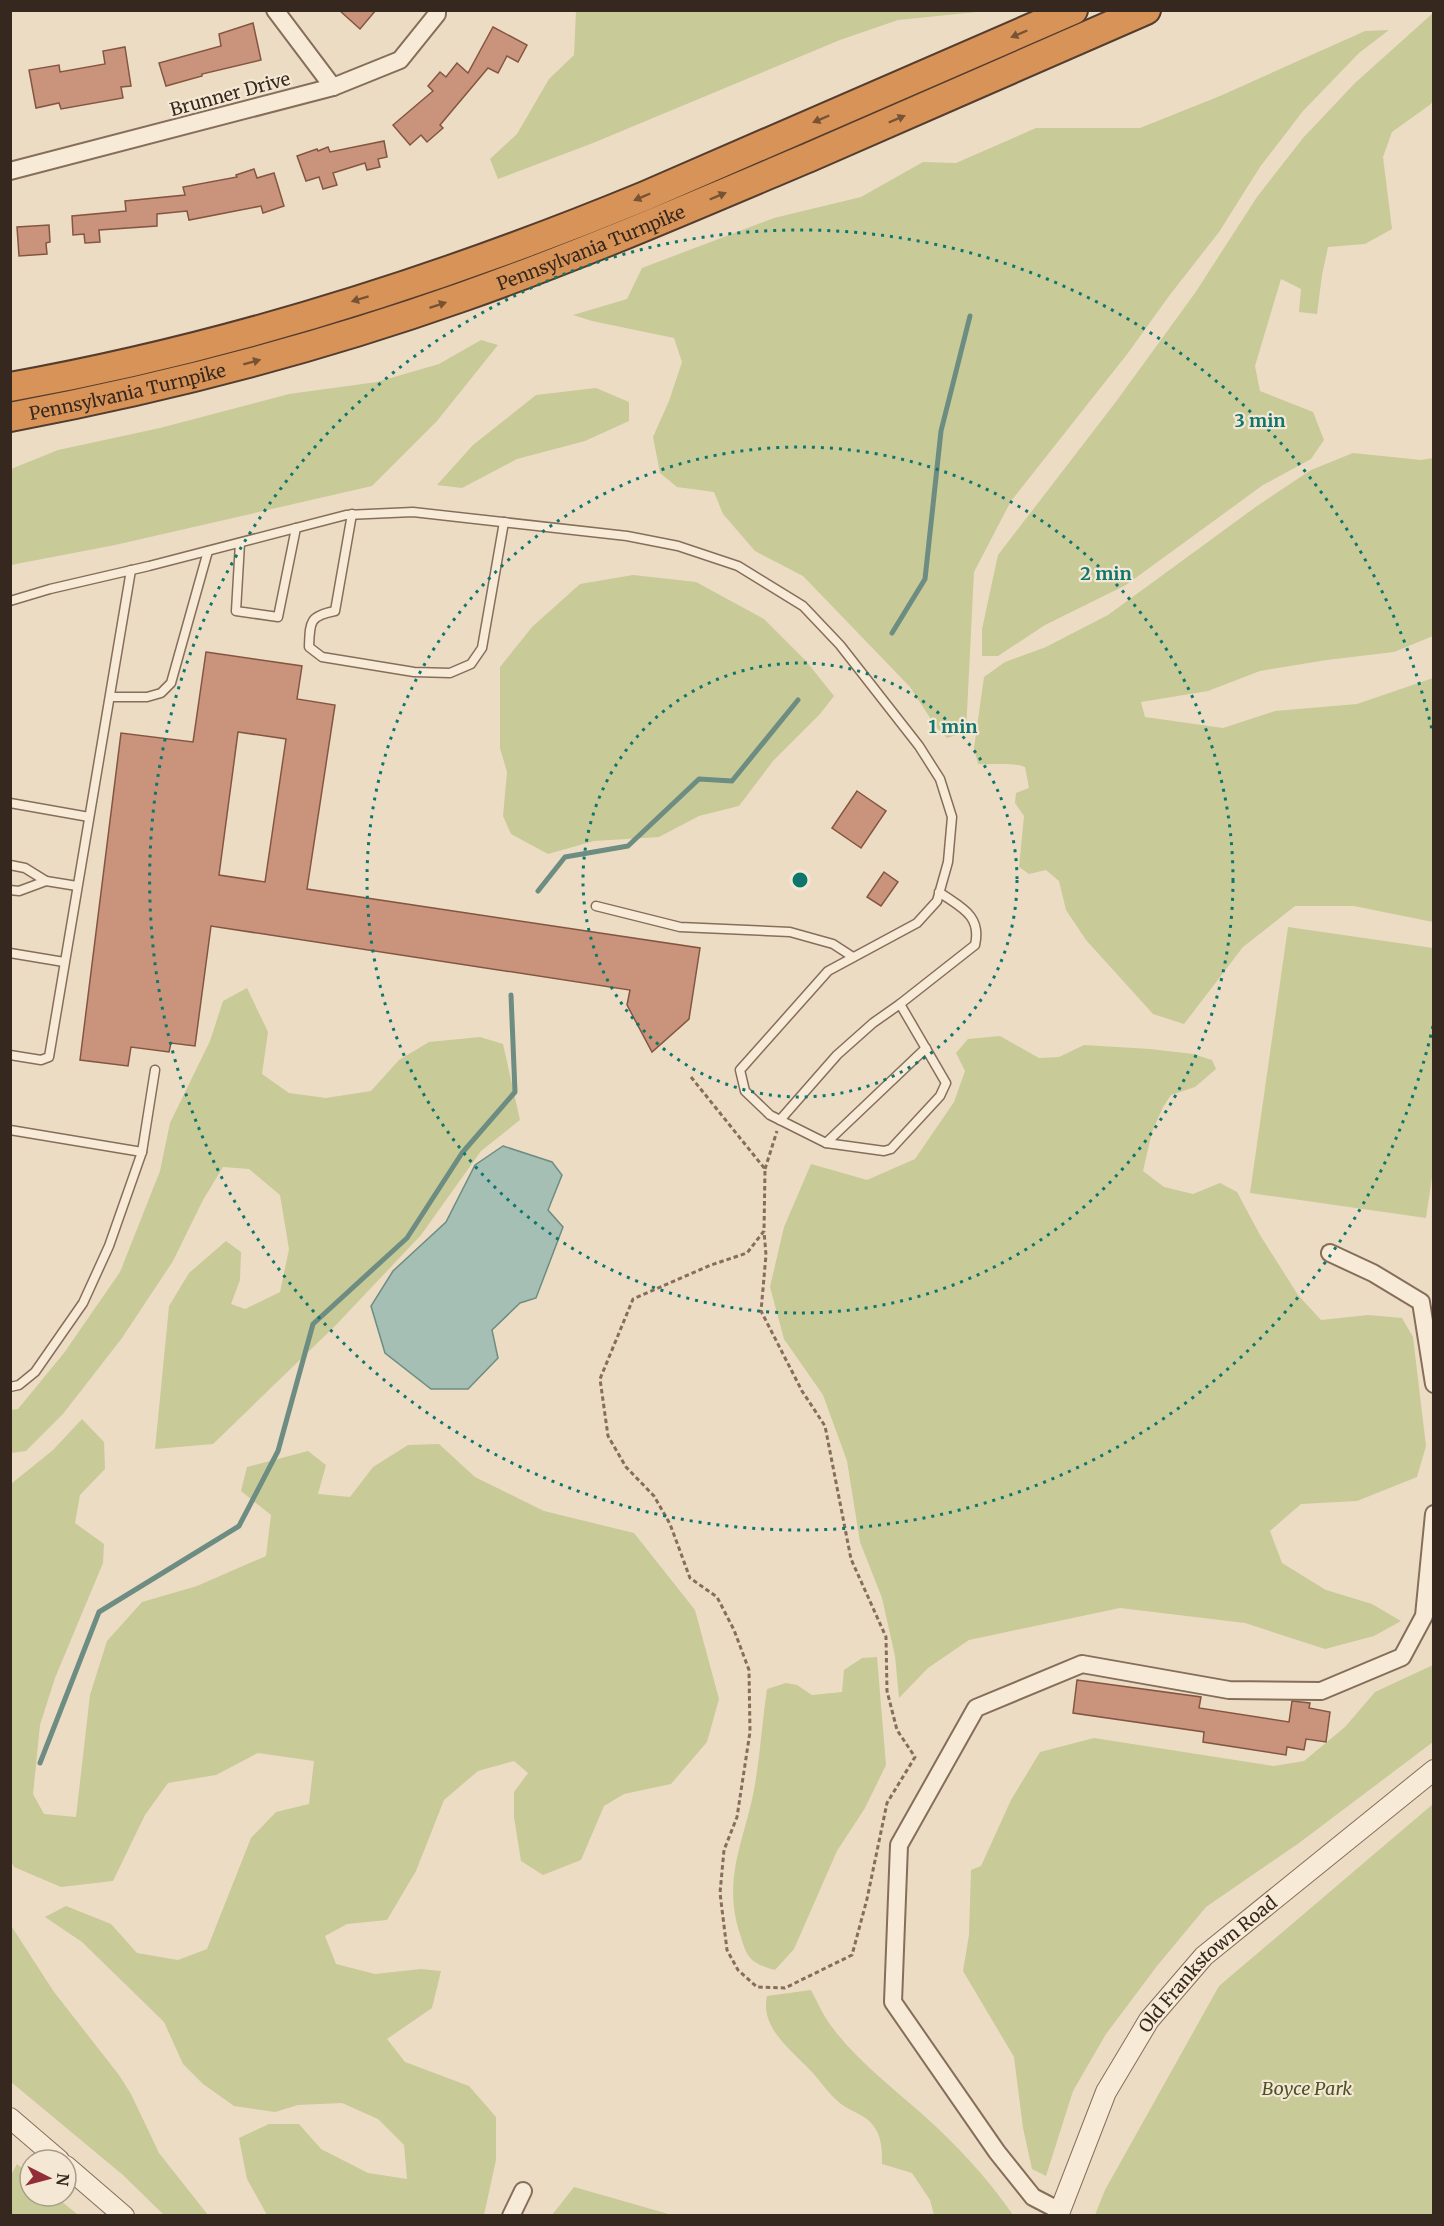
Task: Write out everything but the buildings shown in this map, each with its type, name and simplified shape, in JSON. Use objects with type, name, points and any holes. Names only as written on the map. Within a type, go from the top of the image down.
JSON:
[{"type":"highway","name":"Pennsylvania Turnpike","points":[[10,387],[209,344],[384,292],[482,259],[635,200],[1073,10]]},
{"type":"highway","name":"Pennsylvania Turnpike","points":[[10,417],[93,401],[208,374],[303,348],[460,298],[605,244],[1146,10]]},
{"type":"street","points":[[275,10],[333,87]]},
{"type":"street","name":"Brunner Drive","points":[[11,171],[333,87],[400,60],[437,12]]},
{"type":"street","points":[[1330,1253],[1373,1273],[1421,1302],[1434,1384]]},
{"type":"street","points":[[1059,2213],[1033,2197],[997,2152],[893,2002],[899,1845],[976,1708],[1082,1664],[1229,1690],[1321,1691],[1402,1657],[1424,1616],[1434,1514]]},
{"type":"street","name":"Old Frankstown Road","points":[[1059,2213],[1106,2092],[1149,2020],[1204,1956],[1434,1770]]},
{"type":"street","points":[[10,2118],[45,2148]]},
{"type":"street","points":[[78,2176],[124,2216]]},
{"type":"street","points":[[511,2216],[523,2191]]},
{"type":"lane","points":[[10,601],[352,514],[413,512],[627,536],[678,546],[738,566],[803,606],[840,645],[919,746],[940,779],[952,817],[948,862],[937,901],[917,923],[828,971],[740,1070],[745,1091],[771,1115],[826,1143],[884,1151],[891,1149],[940,1096],[946,1083],[900,1004]]},
{"type":"lane","points":[[352,514],[335,611],[319,614],[310,625],[309,647],[322,657],[414,672],[450,673],[471,664],[482,648],[504,522]]},
{"type":"lane","points":[[240,543],[236,611],[278,617],[296,528]]},
{"type":"lane","points":[[111,697],[147,697],[161,693],[171,683],[208,551]]},
{"type":"lane","points":[[10,1055],[41,1060],[49,1057],[131,570]]},
{"type":"lane","points":[[10,803],[89,817]]},
{"type":"lane","points":[[10,865],[25,868],[46,881],[77,886]]},
{"type":"lane","points":[[10,890],[19,891],[46,881]]},
{"type":"lane","points":[[780,1120],[837,1055],[873,1023],[975,945],[978,934],[972,916],[939,892]]},
{"type":"lane","points":[[596,906],[680,927],[790,932],[833,944],[853,957]]},
{"type":"lane","points":[[10,953],[64,962]]},
{"type":"lane","points":[[826,1143],[926,1048]]},
{"type":"lane","points":[[10,1387],[19,1385],[35,1372],[83,1303],[109,1246],[142,1152],[155,1070]]},
{"type":"lane","points":[[10,1130],[142,1152]]},
{"type":"path","points":[[691,1077],[765,1169]]},
{"type":"path","points":[[764,1231],[747,1253],[633,1299],[600,1378],[608,1436],[626,1467],[654,1496],[670,1524],[690,1578],[717,1597],[734,1630],[749,1670],[750,1732],[737,1817],[724,1850],[720,1893],[727,1950],[738,1970],[758,1987],[785,1988],[852,1955],[867,1899],[887,1803],[915,1757],[897,1730],[888,1690],[886,1637],[851,1559],[825,1426],[802,1391],[760,1311],[766,1255],[765,1169],[780,1120]]},
{"type":"green space","points":[[576,10],[987,11],[898,20],[840,40],[593,143],[498,179],[490,159],[517,134],[549,79],[574,55]]},
{"type":"green space","points":[[1433,13],[1433,99],[1431,104],[1392,132],[1383,157],[1392,229],[1365,244],[1328,247],[1317,314],[1299,312],[1301,289],[1281,279],[1255,366],[1260,391],[1313,412],[1324,440],[1311,459],[1263,485],[1126,585],[1045,625],[998,656],[982,656],[982,629],[998,555],[1115,403],[1195,293],[1257,197],[1303,138],[1355,83]]},
{"type":"green space","points":[[1389,30],[1359,53],[1303,111],[1260,167],[1219,232],[1128,353],[1011,501],[974,572],[966,732],[947,738],[936,727],[910,687],[803,576],[755,551],[723,514],[714,492],[677,487],[660,473],[653,437],[669,401],[682,362],[674,338],[573,315],[627,299],[642,268],[774,218],[861,197],[923,162],[956,163],[1036,128],[1140,128],[1220,96],[1365,31]]},
{"type":"green space","points":[[481,340],[498,345],[437,421],[372,486],[115,545],[11,565],[11,469],[58,450],[160,428],[289,394],[377,382],[439,364]]},
{"type":"green space","points":[[596,388],[629,402],[629,421],[585,441],[517,459],[462,488],[437,485],[473,445],[536,395]]},
{"type":"green space","points":[[1353,453],[1421,460],[1433,458],[1433,636],[1394,652],[1260,671],[1208,691],[1141,702],[1145,717],[1223,728],[1275,711],[1357,704],[1433,678],[1433,922],[1354,906],[1295,906],[1243,947],[1184,1024],[1153,1014],[1086,940],[1066,910],[1059,881],[1046,870],[1029,874],[1019,867],[1024,816],[1015,803],[1016,793],[1029,788],[1025,767],[1008,764],[978,764],[974,748],[984,677],[1005,662],[1046,647],[1108,615],[1257,506],[1311,470]]},
{"type":"green space","points":[[633,575],[696,582],[764,619],[806,661],[834,696],[820,714],[773,761],[739,806],[699,816],[659,837],[594,841],[548,854],[511,834],[503,816],[507,772],[500,748],[500,667],[532,627],[580,584]]},
{"type":"green space","points":[[1288,927],[1433,948],[1434,1164],[1426,1218],[1250,1193]]},
{"type":"green space","points":[[247,988],[268,1032],[262,1074],[289,1093],[326,1098],[371,1091],[399,1060],[429,1042],[480,1037],[503,1044],[520,1120],[481,1151],[421,1235],[336,1325],[213,1444],[155,1449],[169,1306],[189,1273],[226,1241],[241,1252],[240,1280],[231,1304],[245,1309],[280,1292],[289,1249],[280,1195],[249,1169],[223,1167],[203,1200],[173,1261],[122,1338],[63,1414],[26,1451],[11,1453],[11,1410],[18,1409],[64,1353],[120,1272],[160,1171],[170,1123],[210,1041],[223,1001]]},
{"type":"green space","points":[[1000,1036],[1039,1058],[1059,1057],[1084,1045],[1193,1054],[1212,1060],[1216,1069],[1195,1087],[1171,1095],[1163,1107],[1152,1132],[1143,1171],[1164,1187],[1193,1194],[1220,1183],[1237,1192],[1260,1235],[1298,1295],[1321,1320],[1368,1315],[1402,1318],[1413,1337],[1426,1446],[1417,1477],[1357,1501],[1301,1504],[1270,1531],[1282,1563],[1326,1590],[1372,1604],[1401,1621],[1374,1636],[1325,1649],[1245,1623],[1120,1608],[969,1640],[928,1668],[899,1698],[895,1656],[882,1598],[860,1542],[847,1461],[823,1395],[784,1339],[770,1287],[784,1227],[811,1164],[867,1180],[915,1159],[954,1102],[965,1071],[956,1053],[968,1039]]},
{"type":"green space","points":[[82,1419],[104,1442],[105,1469],[80,1495],[75,1523],[104,1544],[103,1563],[55,1678],[40,1725],[33,1794],[44,1814],[76,1817],[90,1695],[107,1641],[142,1602],[197,1586],[266,1556],[271,1515],[241,1491],[247,1467],[308,1451],[326,1465],[318,1494],[350,1497],[373,1467],[408,1445],[439,1444],[475,1477],[544,1511],[634,1533],[695,1610],[719,1699],[707,1742],[671,1784],[624,1794],[604,1806],[581,1860],[543,1875],[521,1861],[514,1817],[514,1792],[528,1773],[514,1761],[478,1771],[444,1800],[416,1871],[387,1920],[347,1924],[325,1936],[336,1964],[375,1974],[421,1969],[441,1971],[432,2008],[387,2039],[405,2062],[469,2086],[496,2117],[496,2160],[484,2215],[267,2215],[247,2179],[239,2138],[269,2124],[299,2124],[321,2149],[368,2173],[407,2179],[404,2145],[378,2119],[342,2103],[298,2105],[275,2112],[234,2106],[203,2084],[183,2064],[164,2022],[82,1942],[45,1917],[66,1906],[111,1924],[137,1953],[178,1960],[207,1949],[251,1838],[276,1812],[309,1804],[314,1761],[258,1753],[216,1775],[168,1783],[145,1815],[113,1881],[61,1887],[14,1867],[10,1860],[11,1484],[53,1450]]},
{"type":"green space","points":[[877,1657],[886,1765],[865,1808],[837,1851],[794,1949],[775,1970],[755,1962],[745,1949],[735,1914],[733,1896],[736,1861],[756,1778],[767,1689],[786,1683],[797,1685],[812,1695],[842,1692],[844,1670],[862,1658]]},
{"type":"green space","points":[[1433,1665],[1433,1742],[1299,1843],[1206,1907],[1157,1966],[1106,2034],[1073,2091],[1046,2176],[1032,2169],[1023,2128],[1014,2057],[963,1971],[969,1935],[971,1870],[981,1866],[1011,1800],[1040,1752],[1094,1738],[1274,1766],[1304,1761],[1345,1727],[1375,1692]]},
{"type":"green space","name":"Boyce Park","points":[[1433,1804],[1433,2215],[1095,2215],[1105,2190],[1219,1986]]},
{"type":"green space","points":[[10,1924],[54,1992],[119,2075],[131,2094],[159,2153],[208,2215],[164,2215],[123,2175],[11,2082]]},
{"type":"green space","points":[[811,1990],[829,2023],[849,2048],[959,2149],[993,2187],[1013,2215],[934,2215],[930,2200],[912,2173],[882,2164],[880,2138],[872,2124],[832,2096],[778,2037],[768,2018],[767,1996]]},
{"type":"green space","points":[[17,2164],[18,2208],[70,2208],[78,2215],[11,2215],[11,2175]]},
{"type":"green space","points":[[574,2187],[672,2215],[552,2215]]},
{"type":"shaded area","points":[[503,1146],[552,1162],[562,1175],[548,1210],[563,1227],[536,1298],[520,1303],[492,1330],[498,1358],[468,1389],[431,1389],[385,1353],[371,1306],[393,1271],[446,1222],[475,1165]]},
{"type":"waterway","points":[[892,633],[925,579],[941,431],[970,316]]},
{"type":"waterway","points":[[538,891],[565,857],[628,846],[699,779],[732,781],[798,700]]},
{"type":"waterway","points":[[40,1763],[99,1612],[239,1526],[278,1451],[313,1324],[407,1238],[462,1153],[515,1092],[511,995]]}]
